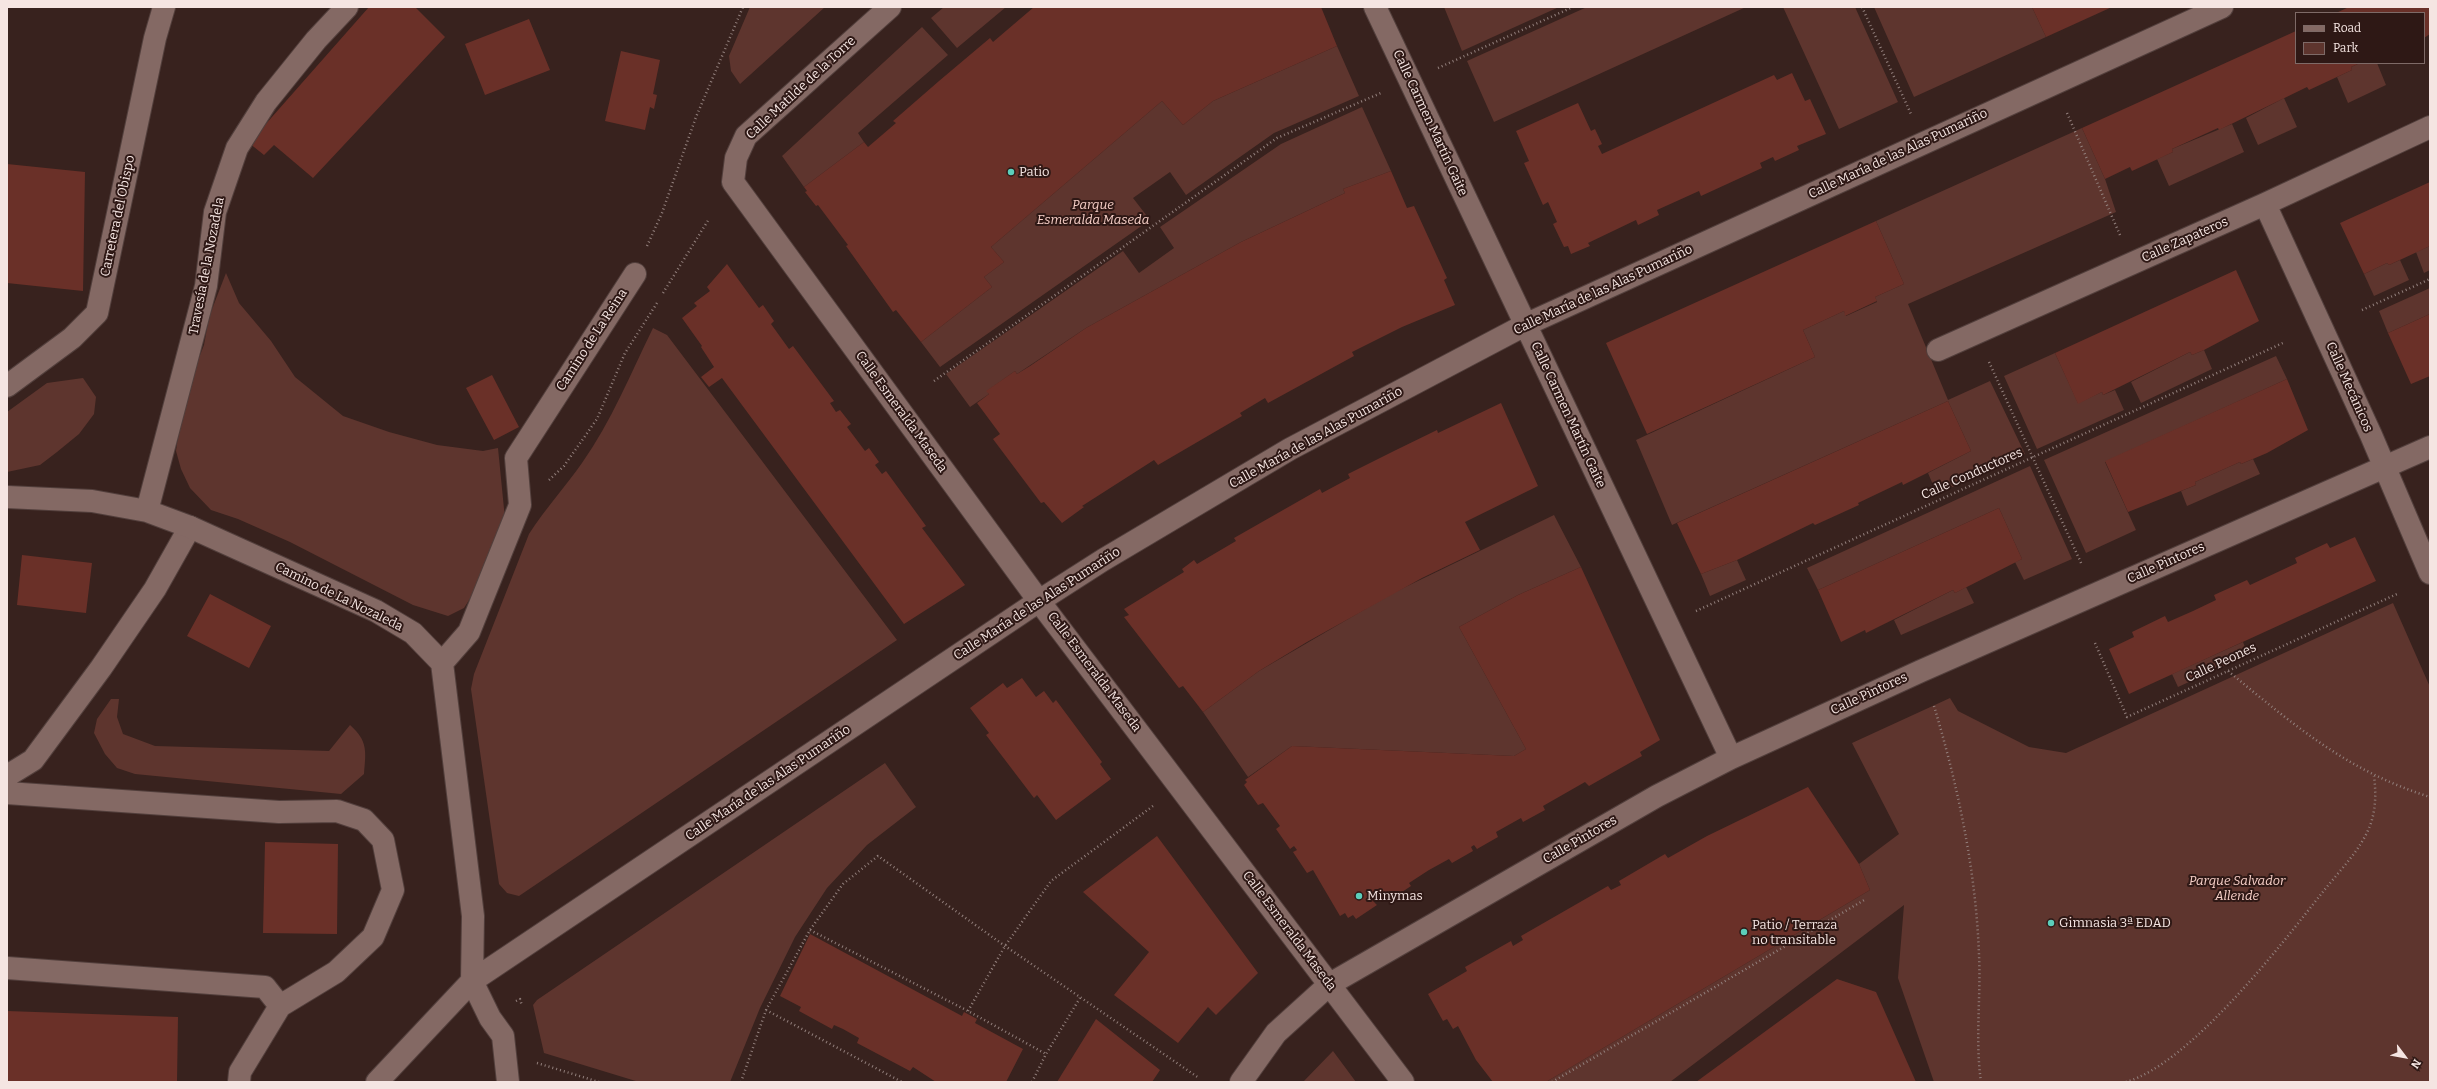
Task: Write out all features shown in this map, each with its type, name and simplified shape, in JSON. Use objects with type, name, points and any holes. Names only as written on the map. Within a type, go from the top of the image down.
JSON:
[{"type":"street","name":"Carretera del Obispo","points":[[7,386],[72,338],[97,313],[155,38],[164,7]]},
{"type":"street","name":"Travesía de la Nozadela","points":[[148,511],[206,286],[215,212],[237,148],[266,102],[316,40],[347,7]]},
{"type":"street","name":"Calle Matilde de la Torre","points":[[733,182],[736,158],[746,136],[890,7]]},
{"type":"street","name":"Calle Carmen Martín Gaite","points":[[1375,7],[1731,758]]},
{"type":"street","name":"Calle María de las Alas Pumariño","points":[[472,982],[1039,601],[1103,560],[1290,449],[1525,325],[2222,7]]},
{"type":"street","name":"Calle Zapateros","points":[[1938,350],[2265,204],[2430,127]]},
{"type":"street","name":"Calle Esmeralda Maseda","points":[[733,182],[1039,601],[1403,1082]]},
{"type":"street","name":"Calle Mecánicos","points":[[2265,204],[2385,468],[2430,573]]},
{"type":"street","name":"Camino de La Reina","points":[[442,663],[469,632],[520,505],[516,458],[635,274]]},
{"type":"street","name":"Calle Pintores","points":[[1241,1082],[1276,1033],[1330,984],[1657,796],[1731,758],[1921,671],[2430,447]]},
{"type":"street","name":"Camino de La Nozaleda","points":[[7,497],[92,500],[148,511],[190,527],[376,611],[413,633],[442,663]]},
{"type":"street","points":[[7,776],[33,760],[101,668],[155,589],[190,527]]},
{"type":"street","points":[[442,663],[473,916],[472,982],[490,1018],[503,1036],[508,1082]]},
{"type":"street","points":[[7,793],[279,812],[337,811],[364,820],[383,840],[392,890],[373,938],[336,972],[280,1006],[240,1072],[239,1082]]},
{"type":"street","points":[[7,968],[265,987],[280,1006]]},
{"type":"street","points":[[377,1082],[472,982]]},
{"type":"street","points":[[389,1082],[405,1054]]},
{"type":"path","points":[[635,274],[662,213],[696,117],[743,7]]},
{"type":"path","points":[[934,381],[1277,138],[1410,81],[1573,7]]},
{"type":"path","points":[[1862,7],[1924,142]]},
{"type":"path","points":[[2054,83],[2132,263]]},
{"type":"path","points":[[520,505],[564,466],[598,419],[625,353],[709,220]]},
{"type":"path","points":[[2362,310],[2430,279]]},
{"type":"path","points":[[1976,333],[2082,566]]},
{"type":"path","name":"Calle Conductores","points":[[1667,624],[2285,342]]},
{"type":"path","name":"Calle Peones","points":[[2094,643],[2127,717],[2396,594]]},
{"type":"path","points":[[2228,671],[2292,724],[2334,754],[2374,776],[2430,797]]},
{"type":"path","points":[[1934,706],[1958,796],[1973,886],[1979,954],[1978,1058],[1981,1082]]},
{"type":"path","points":[[2126,1082],[2146,1073],[2180,1050],[2203,1030],[2236,996],[2312,906],[2359,846],[2371,824],[2376,798],[2374,776]]},
{"type":"path","points":[[968,1011],[1005,946],[1051,881],[1153,806]]},
{"type":"path","points":[[740,1082],[766,1010],[810,930],[843,884],[878,856],[1080,998],[1199,1078]]},
{"type":"path","points":[[1552,1082],[1866,900]]},
{"type":"path","points":[[810,930],[968,1011],[1046,1054]]},
{"type":"path","points":[[1032,1082],[1046,1054],[1080,998]]},
{"type":"path","points":[[766,1010],[902,1082]]},
{"type":"path","points":[[535,1063],[599,1082]]},
{"type":"green space","points":[[750,7],[825,7],[740,84],[731,71],[729,56]]},
{"type":"green space","points":[[944,7],[1006,7],[957,48],[931,18]]},
{"type":"green space","points":[[1444,7],[1559,7],[1462,51]]},
{"type":"green space","points":[[1587,7],[1746,7],[1494,122],[1467,61]]},
{"type":"green space","points":[[1783,7],[1855,7],[1898,102],[1839,129]]},
{"type":"green space","points":[[1874,7],[2032,7],[2046,37],[1914,97]]},
{"type":"green space","points":[[922,27],[948,55],[858,133],[864,142],[804,187],[782,156]]},
{"type":"green space","name":"Parque Esmeralda Maseda","points":[[1337,46],[1359,96],[1274,133],[1186,195],[1170,172],[1133,198],[1150,220],[940,367],[921,342],[992,287],[984,277],[1004,262],[991,247],[1162,101],[1183,125],[1213,101]]},
{"type":"green space","points":[[2358,64],[2377,64],[2386,85],[2348,103],[2337,77],[2352,70],[2351,67]]},
{"type":"green space","points":[[2284,98],[2297,127],[2258,145],[2246,118]]},
{"type":"green space","name":"Parque Esmeralda Maseda","points":[[1362,107],[1391,171],[1343,189],[1345,193],[1241,242],[1086,328],[1017,374],[1015,371],[987,391],[989,394],[970,407],[946,374],[1123,251],[1139,273],[1174,248],[1160,227],[1281,144]]},
{"type":"green space","points":[[2232,124],[2244,152],[2169,186],[2157,159],[2173,152],[2172,149]]},
{"type":"green space","points":[[2082,128],[2105,179],[2116,212],[1908,304],[1948,400],[1990,381],[2025,454],[1937,494],[1928,473],[1971,451],[1948,401],[1672,525],[1636,440],[1815,357],[1803,330],[1844,311],[1846,316],[1877,302],[1875,297],[1904,284],[1876,221]]},
{"type":"green space","points":[[2430,246],[2430,270],[2424,273],[2416,252]]},
{"type":"green space","points":[[2400,260],[2409,280],[2374,296],[2364,274],[2387,263],[2389,265]]},
{"type":"green space","points":[[226,273],[239,303],[271,341],[295,377],[343,416],[389,432],[437,445],[483,451],[498,448],[505,519],[471,597],[464,608],[448,616],[413,605],[290,542],[238,519],[211,510],[190,488],[181,469],[176,451],[178,436],[187,388],[204,345],[209,317]]},
{"type":"green space","points":[[2430,288],[2430,314],[2388,333],[2379,311]]},
{"type":"green space","points":[[653,328],[667,335],[897,640],[519,896],[507,893],[499,884],[471,689],[474,674],[529,534],[575,472],[602,431]]},
{"type":"green space","points":[[2204,350],[2212,369],[2141,403],[2131,382],[2190,352],[2192,355]]},
{"type":"green space","points":[[2055,353],[2078,403],[2102,392],[2103,395],[2115,390],[2124,410],[2037,449],[2004,376]]},
{"type":"green space","points":[[2276,356],[2287,379],[2105,462],[2136,530],[2086,553],[2044,460]]},
{"type":"green space","points":[[83,378],[96,397],[94,414],[79,434],[40,465],[7,472],[7,412],[47,383]]},
{"type":"green space","points":[[2253,459],[2260,474],[2187,506],[2181,491],[2196,485],[2195,482],[2240,462],[2241,464]]},
{"type":"green space","points":[[2030,466],[2072,559],[2024,580],[2015,562],[2022,559],[1999,508],[1818,590],[1807,568]]},
{"type":"green space","points":[[1554,515],[1581,567],[1518,595],[1459,627],[1526,749],[1514,756],[1292,746],[1248,777],[1203,712],[1259,671],[1391,594]]},
{"type":"green space","points":[[1737,560],[1746,580],[1710,596],[1701,574]]},
{"type":"green space","points":[[1966,587],[1974,603],[1901,635],[1894,620],[1953,590],[1955,593]]},
{"type":"green space","name":"Parque Salvador Allende","points":[[2393,603],[2430,687],[2430,1082],[1934,1082],[1898,978],[1904,905],[1670,1082],[1546,1082],[1870,890],[1859,864],[1899,834],[1852,743],[1950,698],[1958,711],[2029,747],[2066,753]]},
{"type":"green space","points":[[2243,642],[2248,655],[2178,687],[2172,674]]},
{"type":"green space","points":[[111,699],[119,699],[117,717],[123,734],[155,746],[329,751],[350,725],[363,741],[365,753],[364,774],[341,794],[135,774],[117,768],[105,754],[94,733],[97,719]]},
{"type":"green space","points":[[885,763],[916,807],[867,845],[827,888],[795,937],[760,1008],[730,1082],[639,1082],[544,1053],[533,1005],[537,1000]]},
{"type":"green space","points":[[1333,1051],[1356,1082],[1303,1082]]},
{"type":"building","points":[[369,7],[415,7],[445,37],[313,178],[274,145],[264,155],[249,143]]},
{"type":"building","points":[[1034,7],[1321,7],[1337,46],[1213,101],[1183,125],[1162,101],[991,247],[1004,262],[984,277],[992,287],[921,342],[896,310],[893,312],[846,246],[848,245],[818,205],[816,206],[805,192],[807,191],[804,187],[864,142],[868,147],[896,123],[893,121],[939,81],[990,38],[993,42]]},
{"type":"building","points":[[2032,7],[2112,7],[2046,37]]},
{"type":"building","points":[[2349,7],[2430,7],[2430,34],[2425,37],[2425,12],[2338,12]]},
{"type":"building","points":[[529,19],[550,70],[485,95],[465,44]]},
{"type":"building","points":[[2295,31],[2295,64],[2358,64],[2351,67],[2352,70],[2309,90],[2307,87],[2219,130],[2218,128],[2172,149],[2173,152],[2132,171],[2130,167],[2105,179],[2082,128]]},
{"type":"building","points":[[621,51],[660,60],[653,94],[657,95],[654,109],[650,107],[645,130],[605,121]]},
{"type":"building","points":[[1792,73],[1805,101],[1810,99],[1826,134],[1797,146],[1799,150],[1775,161],[1773,157],[1760,163],[1762,168],[1701,196],[1699,191],[1657,210],[1659,215],[1638,225],[1636,220],[1588,243],[1590,246],[1571,254],[1568,246],[1564,247],[1553,224],[1557,222],[1548,202],[1543,205],[1524,163],[1529,161],[1516,131],[1578,103],[1591,131],[1595,129],[1602,144],[1598,146],[1602,154],[1774,75],[1777,80]]},
{"type":"building","points":[[7,164],[85,172],[83,291],[7,283]]},
{"type":"building","points":[[1391,171],[1407,208],[1414,206],[1447,278],[1444,280],[1455,305],[1402,327],[1352,352],[1354,356],[1268,403],[1265,398],[1240,413],[1242,416],[1158,465],[1154,460],[1082,506],[1084,507],[1062,523],[1044,502],[1041,503],[993,439],[1000,434],[977,403],[989,394],[986,391],[1015,371],[1017,374],[1030,366],[1086,328],[1241,242],[1345,193],[1343,189]]},
{"type":"building","points":[[2430,182],[2430,246],[2389,265],[2387,263],[2364,274],[2340,223]]},
{"type":"building","points":[[1876,221],[1904,284],[1875,297],[1877,301],[1845,316],[1844,311],[1803,330],[1815,357],[1647,434],[1606,343]]},
{"type":"building","points":[[727,264],[759,308],[763,305],[774,321],[771,324],[789,349],[793,346],[834,401],[830,403],[836,412],[840,410],[851,424],[847,427],[865,451],[869,448],[879,462],[875,465],[882,474],[886,471],[926,526],[922,528],[965,585],[904,624],[722,378],[709,387],[701,377],[714,367],[701,347],[702,346],[682,318],[697,306],[694,303],[710,291],[707,287]]},
{"type":"building","points":[[2236,270],[2259,321],[2204,350],[2192,355],[2190,352],[2103,395],[2102,392],[2078,404],[2055,353]]},
{"type":"building","points":[[2430,314],[2430,376],[2411,384],[2388,333]]},
{"type":"building","points":[[492,375],[519,427],[494,440],[466,388]]},
{"type":"building","points":[[2287,379],[2308,430],[2267,453],[2241,464],[2240,462],[2195,482],[2196,485],[2128,512],[2105,461]]},
{"type":"building","points":[[1948,401],[1971,451],[1903,485],[1902,482],[1858,503],[1859,505],[1815,525],[1813,523],[1737,560],[1701,574],[1677,523]]},
{"type":"building","points":[[1501,403],[1538,486],[1465,522],[1480,550],[1422,578],[1307,642],[1259,671],[1203,712],[1183,686],[1179,688],[1124,617],[1129,615],[1124,609],[1184,572],[1182,569],[1194,560],[1197,564],[1236,541],[1234,538],[1320,489],[1322,493],[1350,478],[1348,474],[1437,430],[1438,433]]},
{"type":"building","points":[[1999,508],[2022,559],[1955,593],[1953,590],[1866,633],[1865,630],[1841,642],[1818,590]]},
{"type":"building","points":[[2355,537],[2376,581],[2129,694],[2109,649],[2134,637],[2132,632],[2165,616],[2168,622],[2193,611],[2216,600],[2214,595],[2247,580],[2250,585],[2297,563],[2295,558],[2327,543],[2330,548]]},
{"type":"building","points":[[22,555],[92,563],[86,613],[17,605]]},
{"type":"building","points":[[1581,567],[1660,740],[1640,752],[1642,756],[1589,786],[1585,782],[1543,806],[1545,810],[1523,822],[1521,818],[1496,832],[1498,837],[1477,849],[1474,845],[1471,847],[1473,851],[1452,863],[1449,859],[1429,870],[1409,883],[1411,886],[1390,900],[1386,895],[1374,902],[1377,905],[1356,919],[1353,915],[1348,918],[1345,913],[1340,916],[1313,870],[1307,873],[1293,852],[1297,850],[1294,846],[1290,849],[1276,829],[1280,826],[1263,803],[1258,805],[1244,785],[1247,782],[1245,780],[1292,746],[1514,756],[1526,749],[1459,627],[1518,595]]},
{"type":"building","points":[[210,594],[271,626],[249,668],[187,636]]},
{"type":"building","points":[[1022,678],[1036,697],[1044,691],[1053,703],[1056,700],[1102,762],[1100,764],[1111,779],[1056,820],[1037,795],[1034,798],[986,735],[989,733],[970,708],[1003,683],[1007,688]]},
{"type":"building","points":[[1808,787],[1859,864],[1870,890],[1546,1082],[1493,1082],[1476,1060],[1458,1026],[1453,1029],[1447,1019],[1443,1021],[1428,994],[1467,971],[1465,967],[1511,941],[1513,946],[1523,940],[1521,936],[1608,886],[1611,890],[1621,885],[1619,881],[1665,854],[1668,858],[1707,836]]},
{"type":"building","points":[[1157,836],[1258,973],[1216,1015],[1208,1007],[1178,1043],[1114,995],[1149,952],[1083,892]]},
{"type":"building","points":[[265,842],[338,844],[337,934],[263,933]]},
{"type":"building","points":[[810,934],[962,1016],[964,1012],[977,1019],[975,1023],[1023,1049],[1006,1082],[936,1082],[913,1067],[910,1071],[857,1043],[859,1038],[843,1029],[834,1025],[832,1029],[799,1011],[801,1007],[780,996]]},
{"type":"building","points":[[1837,979],[1876,992],[1916,1082],[1696,1082]]},
{"type":"building","points":[[7,1011],[178,1017],[177,1082],[7,1082]]},
{"type":"building","points":[[1096,1019],[1160,1070],[1152,1082],[1057,1082]]},
{"type":"place","name":"Patio","points":[[1011,172]]},
{"type":"place","name":"Minymas","points":[[1359,896]]},
{"type":"place","name":"Gimnasia 3ª EDAD","points":[[2051,923]]},
{"type":"place","name":"Patio / Terraza no transitable","points":[[1744,932]]}]
